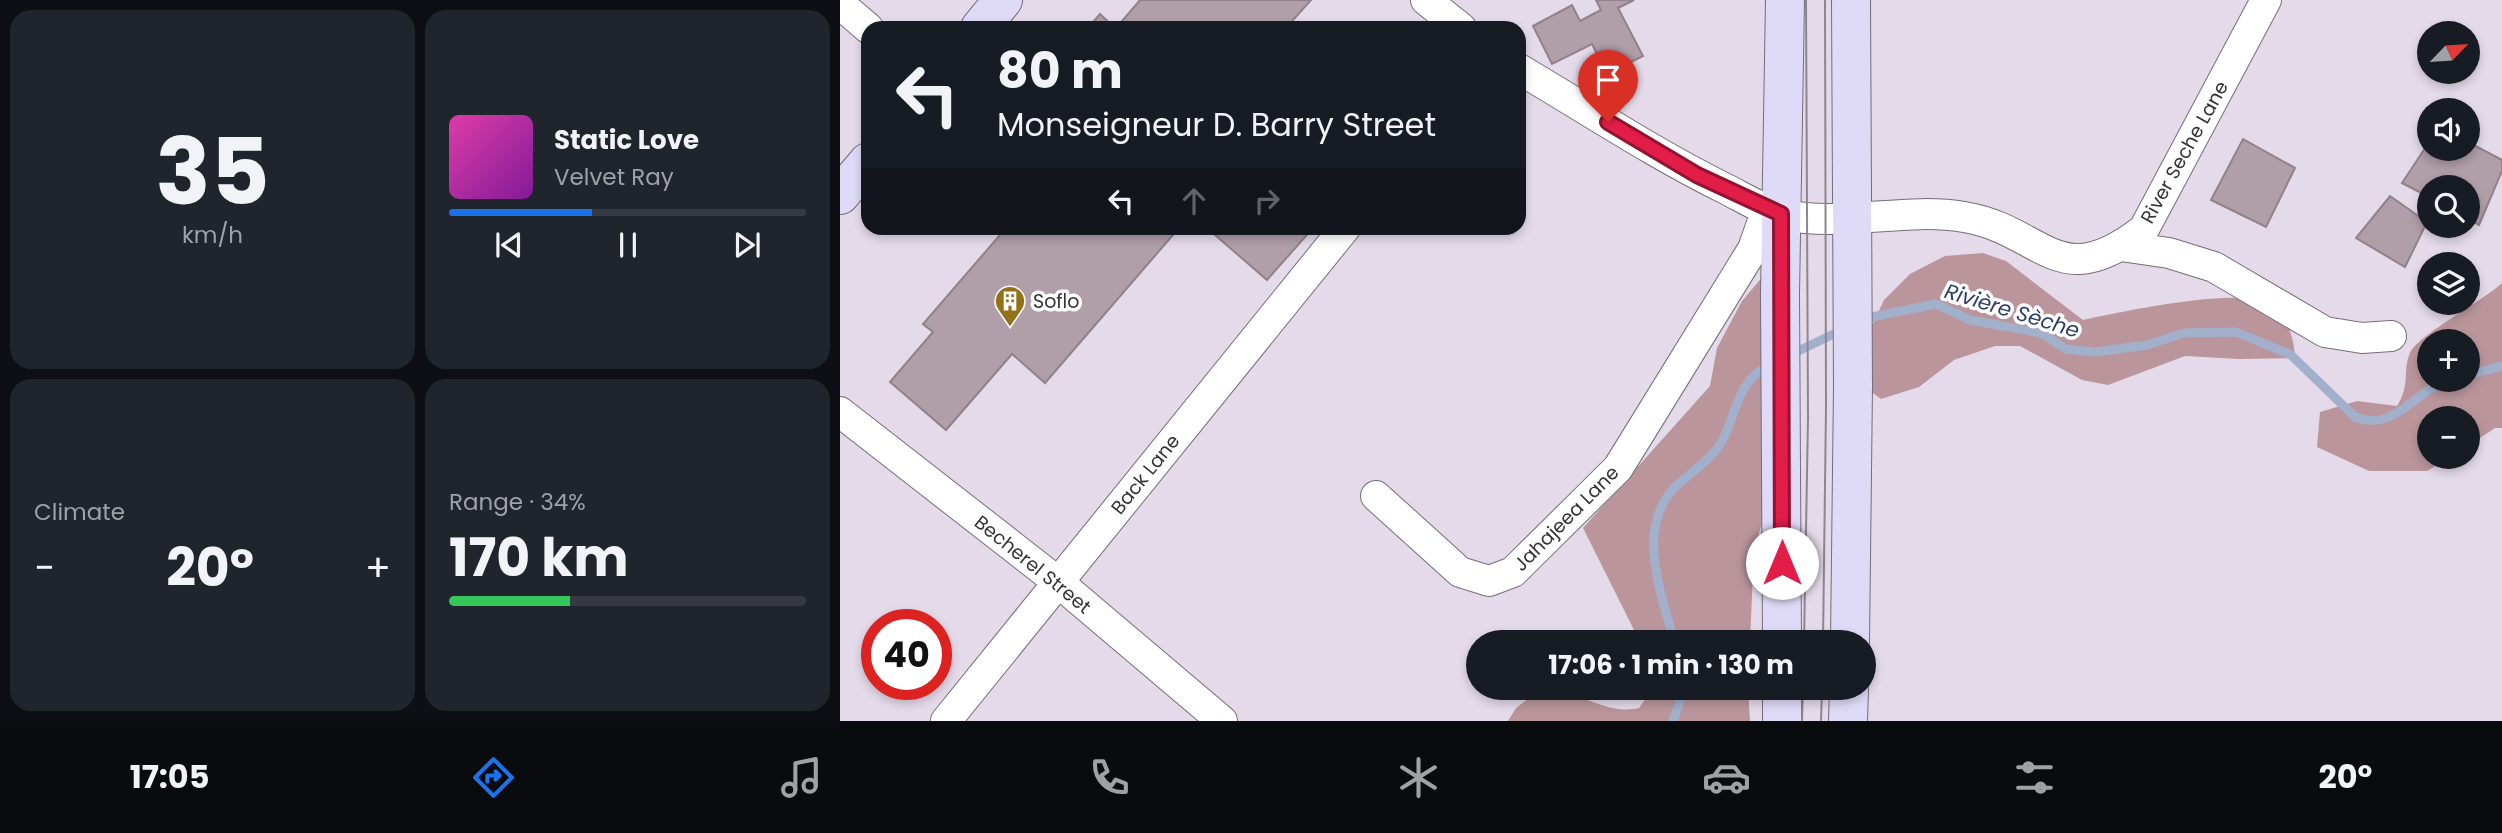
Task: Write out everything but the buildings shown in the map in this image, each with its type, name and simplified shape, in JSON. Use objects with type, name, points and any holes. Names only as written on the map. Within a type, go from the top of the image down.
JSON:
[{"type":"street","points":[[986,21],[1003,0]]},
{"type":"street","points":[[1426,0],[1452,21]]},
{"type":"street","points":[[1782,630],[1780,293],[1774,212],[1785,0]]},
{"type":"street","points":[[1850,630],[1853,386],[1851,0]]},
{"type":"street","name":"River Seche Lane","points":[[1526,73],[1697,175],[1774,212],[1807,219],[1852,235],[1962,217],[1997,225],[2054,255],[2089,260],[2121,246],[2144,229],[2266,0]]},
{"type":"street","points":[[840,5],[861,22]]},
{"type":"street","points":[[840,195],[861,170]]},
{"type":"street","name":"Jahajeea Lane","points":[[1376,496],[1460,572],[1489,581],[1513,572],[1618,468],[1754,249],[1774,212]]},
{"type":"street","name":"Back Lane","points":[[957,717],[1058,582],[1339,235]]},
{"type":"street","points":[[2121,246],[2169,253],[2214,267],[2325,332],[2362,338],[2391,336]]},
{"type":"street","name":"Becherel Street","points":[[840,412],[1058,582],[1222,721]]},
{"type":"street","points":[[1782,700],[1782,721]]},
{"type":"street","points":[[1848,721],[1849,700]]},
{"type":"shaded area","points":[[1983,253],[2006,261],[2083,320],[2184,302],[2242,298],[2263,301],[2277,308],[2288,325],[2295,358],[2185,356],[2108,385],[2082,380],[2020,346],[1995,346],[1954,360],[1919,387],[1881,399],[1870,391],[1867,336],[1884,300],[1910,274],[1945,256]]},
{"type":"shaded area","points":[[1764,275],[1767,507],[1754,549],[1751,630],[1634,630],[1583,528],[1710,386],[1717,348],[1742,301]]},
{"type":"shaded area","points":[[2502,283],[2502,428],[2495,428],[2480,438],[2480,406],[2417,406],[2417,469],[2430,469],[2427,471],[2369,471],[2317,447],[2320,412],[2357,401],[2397,406],[2404,391],[2410,353],[2417,344],[2417,392],[2480,392],[2480,329],[2437,329],[2457,315],[2480,315],[2480,299]]},
{"type":"shaded area","points":[[1526,700],[1589,700],[1626,709],[1639,708],[1645,700],[1749,700],[1750,721],[1508,721],[1516,708]]},
{"type":"waterway","name":"Rivière Sèche","points":[[1862,319],[1936,304],[1970,320],[2041,333],[2066,349],[2095,352],[2147,345],[2184,333],[2236,332],[2291,355],[2355,417],[2369,420],[2394,415],[2426,392]]},
{"type":"waterway","name":"Rivière Sèche","points":[[1790,355],[1844,329]]},
{"type":"waterway","name":"Rivière Sèche","points":[[1671,630],[1655,563],[1656,523],[1662,505],[1674,488],[1717,449],[1727,432],[1744,389],[1759,371],[1771,364]]},
{"type":"waterway","name":"Rivière Sèche","points":[[2480,372],[2502,366]]},
{"type":"waterway","name":"Rivière Sèche","points":[[1673,721],[1681,700]]},
{"type":"tram line","points":[[1804,630],[1808,418],[1806,0]]},
{"type":"tram line","points":[[1823,630],[1826,407],[1825,0]]},
{"type":"tram line","points":[[1802,721],[1803,700]]},
{"type":"tram line","points":[[1821,721],[1822,700]]},
{"type":"place","name":"Soflo","points":[[1010,328]]},
{"type":"route","points":[[1608,122],[1697,175],[1781,214],[1782,563]]}]
